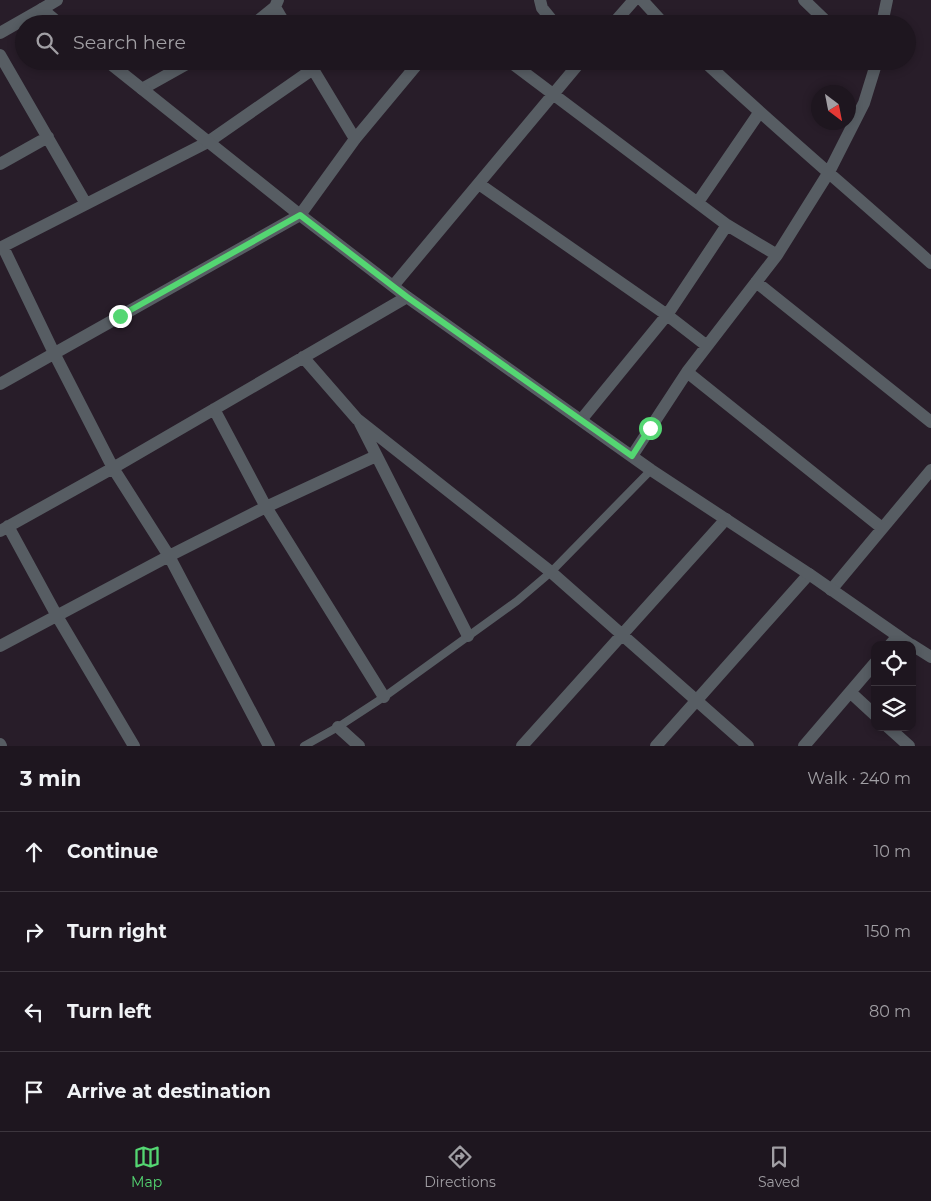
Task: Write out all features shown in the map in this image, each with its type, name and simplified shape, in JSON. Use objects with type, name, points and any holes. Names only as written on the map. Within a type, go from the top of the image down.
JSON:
[{"type":"street","points":[[32,15],[57,0]]},
{"type":"street","points":[[540,0],[542,8],[548,15]]},
{"type":"street","points":[[621,15],[634,0]]},
{"type":"street","points":[[642,0],[656,15]]},
{"type":"street","points":[[804,0],[820,15]]},
{"type":"street","points":[[884,15],[887,0]]},
{"type":"street","points":[[264,15],[276,4]]},
{"type":"street","points":[[42,9],[49,15]]},
{"type":"street","points":[[0,33],[15,24]]},
{"type":"street","points":[[0,55],[86,204]]},
{"type":"street","points":[[118,70],[300,215],[407,297],[651,470],[809,574],[894,640]]},
{"type":"street","points":[[142,89],[176,70]]},
{"type":"street","points":[[269,746],[169,556],[113,468],[1,248],[208,142],[303,70]]},
{"type":"street","points":[[313,70],[355,139]]},
{"type":"street","points":[[0,384],[300,215],[355,139],[412,70]]},
{"type":"street","points":[[521,70],[727,225],[777,255]]},
{"type":"street","points":[[393,286],[573,70]]},
{"type":"street","points":[[714,70],[759,113],[830,172],[931,263]]},
{"type":"street","points":[[632,456],[687,372],[777,255],[830,172],[864,103],[872,70]]},
{"type":"street","points":[[698,202],[759,113]]},
{"type":"street","points":[[0,164],[48,138]]},
{"type":"street","points":[[479,184],[667,315],[707,346]]},
{"type":"street","points":[[581,420],[667,315],[727,225]]},
{"type":"street","points":[[756,282],[931,422]]},
{"type":"street","points":[[134,746],[4,529],[214,410],[407,297]]},
{"type":"street","points":[[303,357],[357,419],[551,572],[748,746]]},
{"type":"street","points":[[687,372],[882,528]]},
{"type":"street","points":[[214,410],[266,507],[384,697]]},
{"type":"street","points":[[357,419],[468,636]]},
{"type":"street","points":[[0,646],[169,556],[266,507],[376,456]]},
{"type":"street","points":[[831,590],[931,470]]},
{"type":"street","points":[[522,746],[726,519]]},
{"type":"street","points":[[656,746],[809,574]]},
{"type":"street","points":[[916,647],[930,654]]},
{"type":"street","points":[[804,746],[871,668]]},
{"type":"street","points":[[850,692],[871,711]]},
{"type":"street","points":[[338,727],[359,746]]},
{"type":"street","points":[[892,731],[909,746]]},
{"type":"lane","points":[[304,746],[338,727],[384,697],[517,601],[551,572],[651,470]]},
{"type":"route","points":[[120,316],[300,215],[407,297],[632,456],[650,428]]}]
